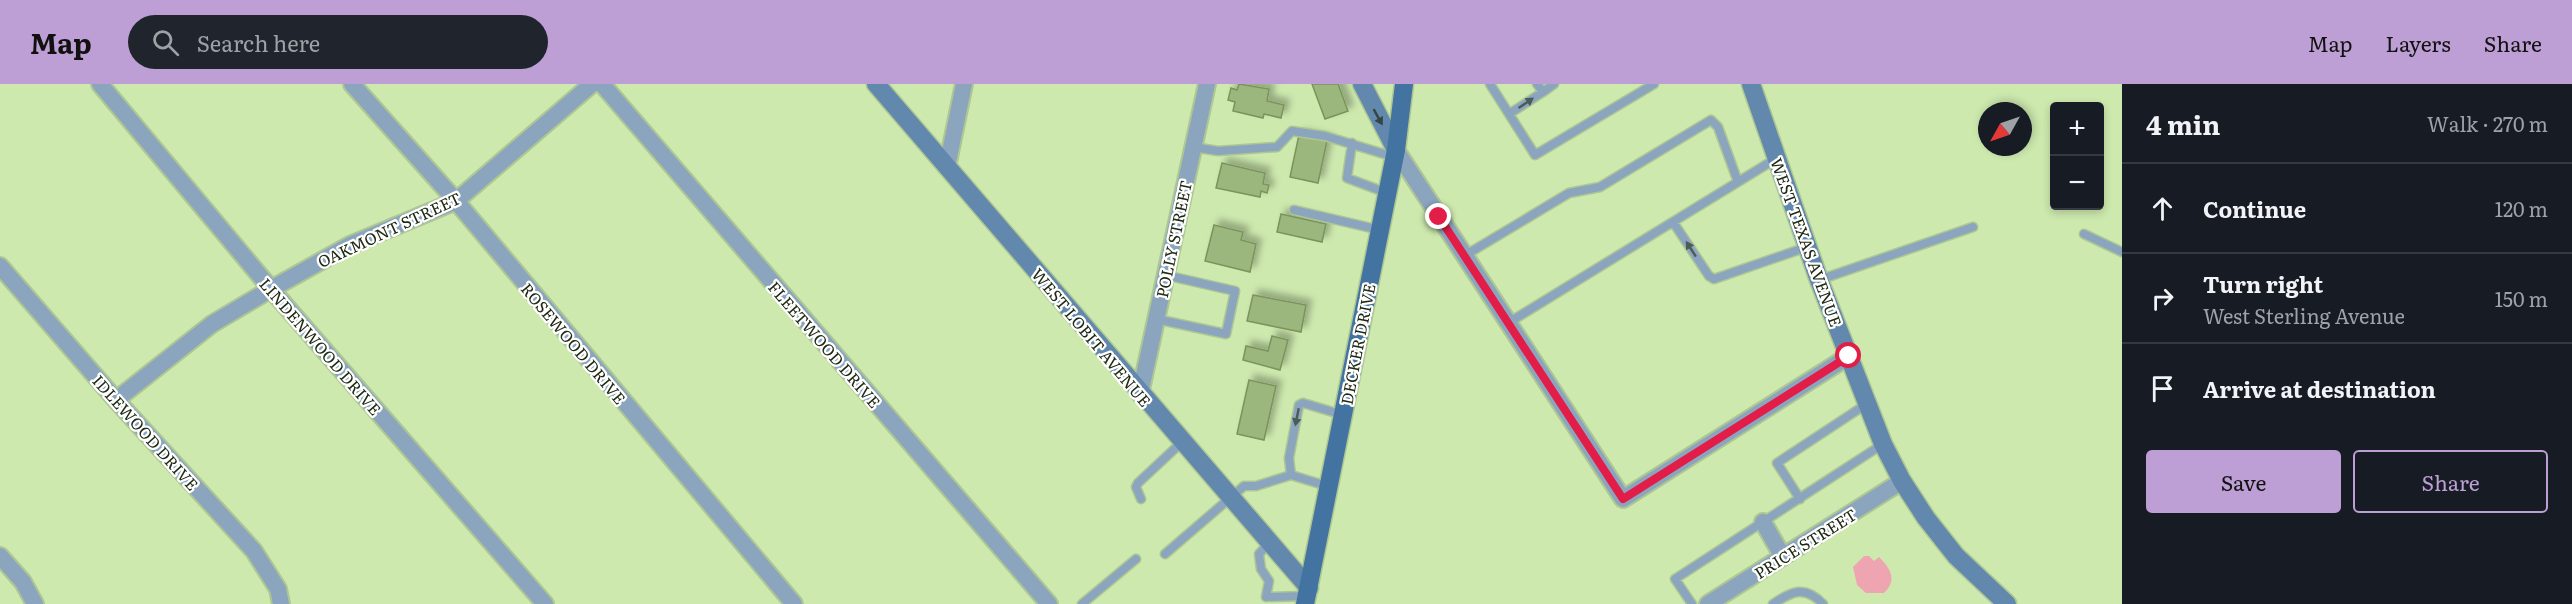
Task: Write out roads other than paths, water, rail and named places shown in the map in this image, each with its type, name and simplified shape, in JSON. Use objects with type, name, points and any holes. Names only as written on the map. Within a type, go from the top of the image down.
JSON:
[{"type":"main road","name":"DECKER DRIVE","points":[[1307,596],[1395,153],[1404,84]]},
{"type":"street","name":"LINDENWOOD DRIVE","points":[[100,84],[271,289],[545,604]]},
{"type":"street","name":"ROSEWOOD DRIVE","points":[[352,84],[456,201],[794,604]]},
{"type":"street","name":"OAKMONT STREET","points":[[116,400],[203,330],[271,289],[350,245],[456,201],[592,84]]},
{"type":"street","name":"FLEETWOOD DRIVE","points":[[602,84],[1048,604]]},
{"type":"street","name":"WEST LOBIT AVENUE","points":[[876,84],[1269,543],[1307,596]]},
{"type":"street","points":[[947,167],[964,84]]},
{"type":"street","name":"POLLY STREET","points":[[1140,394],[1207,84]]},
{"type":"street","points":[[1362,84],[1395,153],[1623,499],[1849,356]]},
{"type":"street","name":"WEST TEXAS AVENUE","points":[[1751,84],[1819,280],[1849,356],[1865,405],[1883,444],[1902,481],[1926,518],[1956,556],[2007,604]]},
{"type":"street","name":"IDLEWOOD DRIVE","points":[[0,266],[116,400],[254,551],[278,589],[281,604]]},
{"type":"street","name":"PRICE STREET","points":[[1708,604],[1902,481]]},
{"type":"street","points":[[1763,522],[1783,557]]},
{"type":"street","points":[[0,556],[23,582],[35,604]]},
{"type":"lane","points":[[1490,84],[1535,155],[1654,84]]},
{"type":"lane","points":[[1509,114],[1540,88],[1554,84]]},
{"type":"lane","points":[[1464,256],[1569,193],[1600,187],[1711,120],[1718,127],[1738,182]]},
{"type":"lane","points":[[1193,147],[1218,151],[1277,147],[1292,131],[1395,153]]},
{"type":"lane","points":[[1352,143],[1347,178],[1387,192]]},
{"type":"lane","points":[[1507,324],[1777,158]]},
{"type":"lane","points":[[1294,210],[1380,230]]},
{"type":"lane","points":[[1673,222],[1709,276],[1714,279],[1808,247]]},
{"type":"lane","points":[[1819,280],[1973,226]]},
{"type":"lane","points":[[2085,234],[2122,252]]},
{"type":"lane","points":[[1156,319],[1226,334],[1235,291],[1166,275]]},
{"type":"lane","points":[[1292,475],[1289,458],[1299,405],[1303,403],[1343,415]]},
{"type":"lane","points":[[1800,499],[1777,463],[1865,405]]},
{"type":"lane","points":[[1141,500],[1136,487],[1138,483],[1182,442]]},
{"type":"lane","points":[[1692,604],[1675,579],[1883,444]]},
{"type":"lane","points":[[1165,554],[1244,486],[1256,486],[1292,475],[1330,487]]},
{"type":"lane","points":[[1269,543],[1259,554],[1261,569],[1269,581],[1265,600],[1307,596]]},
{"type":"lane","points":[[1083,604],[1136,559]]},
{"type":"lane","points":[[1773,604],[1790,593],[1803,590],[1815,595],[1823,604]]}]
